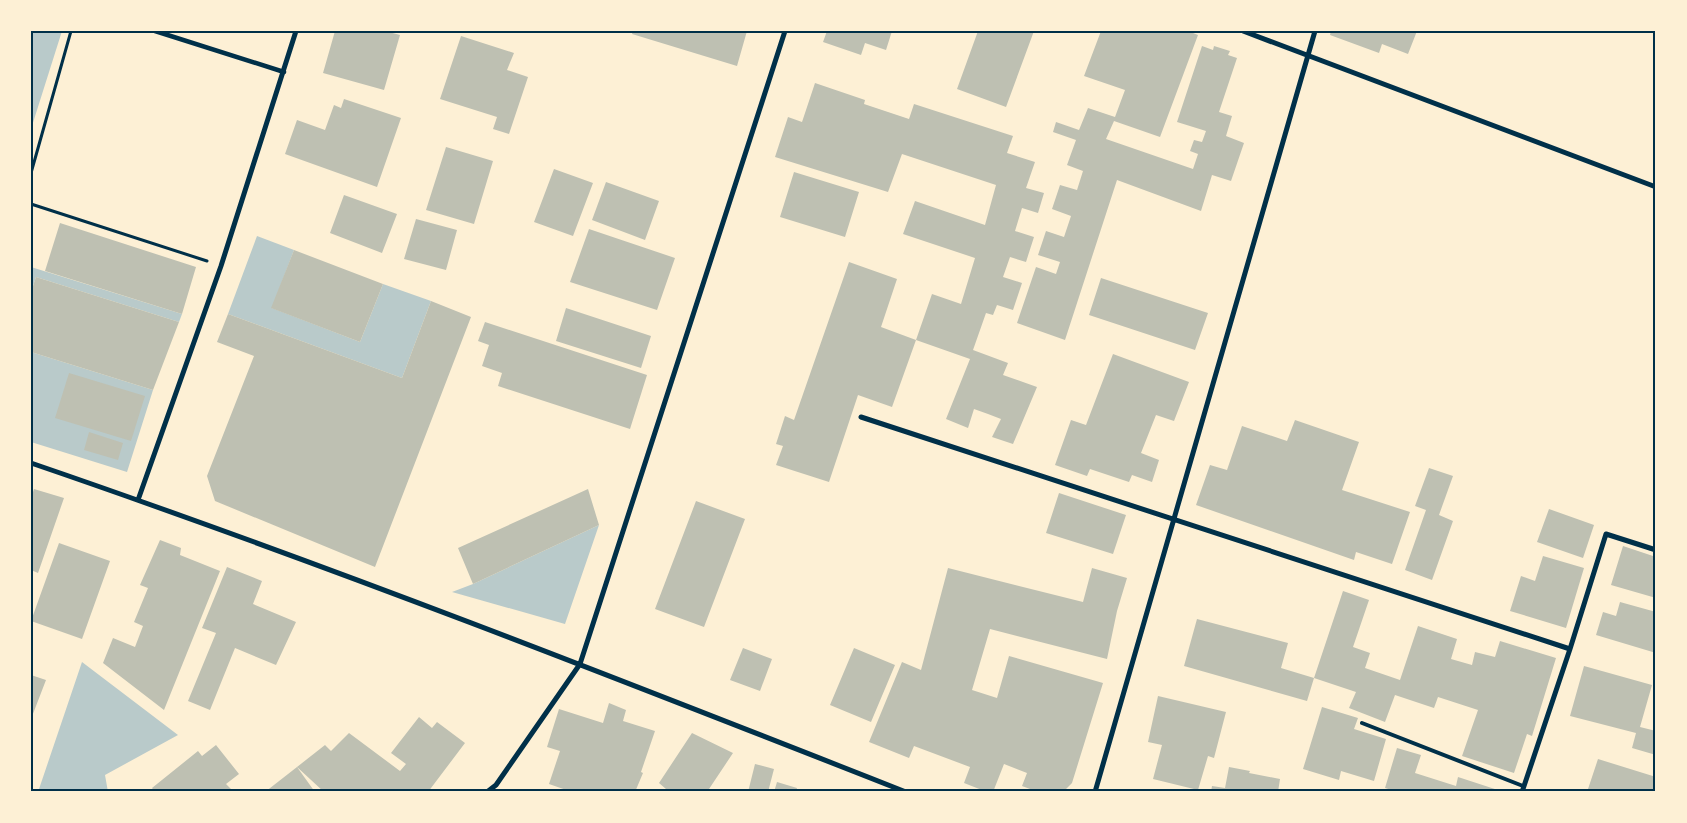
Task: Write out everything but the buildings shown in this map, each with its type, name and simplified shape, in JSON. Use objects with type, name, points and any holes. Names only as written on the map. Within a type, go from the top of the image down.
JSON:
[{"type":"street","points":[[155,31],[284,72]]},
{"type":"street","points":[[138,500],[221,266],[296,31]]},
{"type":"street","points":[[487,792],[496,785],[580,664],[785,31]]},
{"type":"street","points":[[1243,31],[1656,187]]},
{"type":"street","points":[[1095,792],[1315,31]]},
{"type":"street","points":[[862,417],[1570,649]]},
{"type":"street","points":[[31,464],[138,500],[580,664],[906,792]]},
{"type":"street","points":[[1523,789],[1606,534],[1656,550]]},
{"type":"lane","points":[[1362,723],[1523,789]]},
{"type":"path","points":[[31,172],[71,31]]},
{"type":"path","points":[[31,204],[221,266]]},
{"type":"shaded area","points":[[31,31],[62,31],[31,129]]},
{"type":"shaded area","points":[[257,236],[294,250],[272,308],[360,342],[383,284],[431,301],[402,378],[228,314]]},
{"type":"shaded area","points":[[31,267],[182,314],[179,322],[36,277],[31,292]]},
{"type":"shaded area","points":[[31,352],[153,390],[127,472],[31,442]]},
{"type":"shaded area","points":[[599,525],[565,624],[452,592],[473,584]]},
{"type":"shaded area","points":[[82,662],[178,735],[105,775],[108,792],[38,792]]}]
